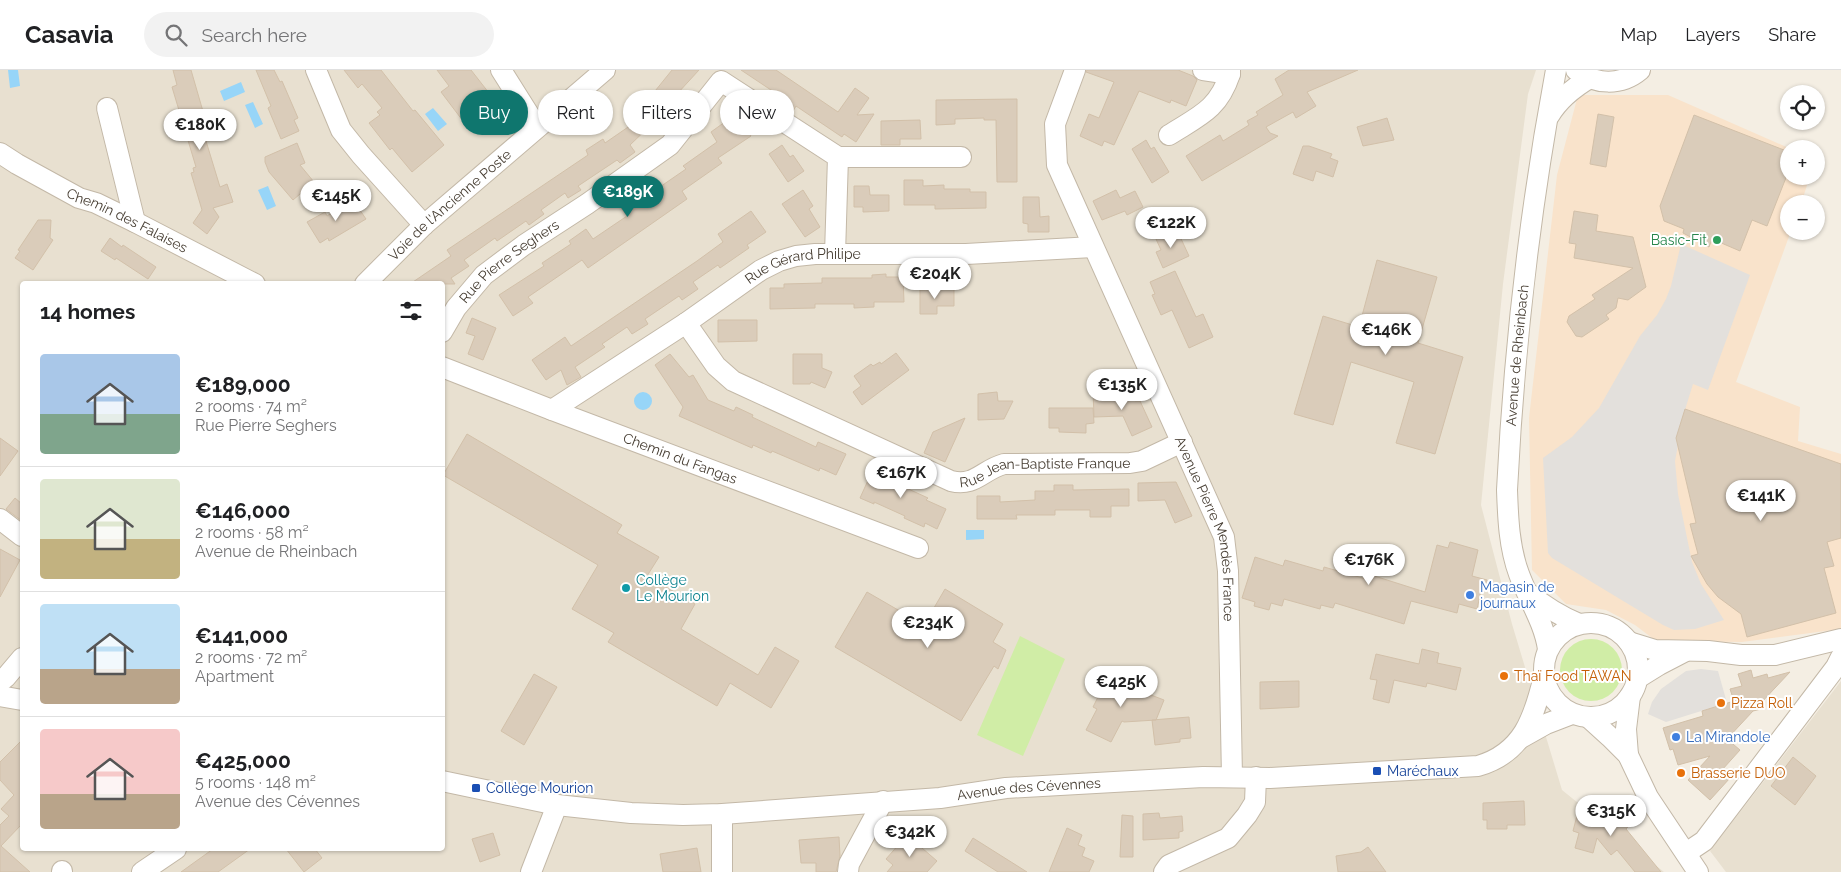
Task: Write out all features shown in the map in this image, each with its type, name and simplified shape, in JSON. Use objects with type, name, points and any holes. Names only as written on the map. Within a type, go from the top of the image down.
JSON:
[{"type":"street","points":[[316,70],[341,130],[360,155],[424,225]]},
{"type":"street","points":[[501,70],[537,127]]},
{"type":"street","name":"Voie de l'Ancienne Poste","points":[[368,281],[424,225],[605,70]]},
{"type":"street","name":"Avenue Pierre Mendès France","points":[[1075,70],[1055,124],[1057,165],[1221,529],[1227,553],[1232,777]]},
{"type":"street","points":[[1169,135],[1214,106],[1225,90],[1230,72],[1203,70]]},
{"type":"street","name":"Avenue de Rheinbach","points":[[1548,649],[1544,633],[1519,573],[1513,552],[1506,490],[1526,271],[1536,185],[1556,70]]},
{"type":"street","points":[[1583,74],[1610,82],[1623,80],[1640,70]]},
{"type":"street","name":"Avenue de Rheinbach","points":[[1548,116],[1554,106],[1566,95],[1583,74]]},
{"type":"street","name":"Rue Pierre Seghers","points":[[445,327],[456,308],[484,275],[524,245],[587,204],[670,145],[720,81],[838,157]]},
{"type":"street","points":[[107,108],[135,222]]},
{"type":"street","name":"Chemin des Falaises","points":[[0,153],[79,198],[96,203],[135,222],[249,281]]},
{"type":"street","points":[[835,254],[838,157],[961,157]]},
{"type":"street","name":"Rue Gérard Philipe","points":[[552,410],[686,323],[734,288],[778,261],[796,256],[835,254],[966,254],[1093,247]]},
{"type":"street","name":"Rue Jean-Baptiste Franque","points":[[686,323],[716,366],[733,380],[951,481],[970,482],[987,471],[1004,464],[1130,463],[1142,460],[1182,442]]},
{"type":"street","name":"Chemin du Fangas","points":[[445,367],[552,410],[918,548]]},
{"type":"street","points":[[0,519],[20,534]]},
{"type":"street","name":"Avenue de Rheinbach","points":[[1528,593],[1550,610],[1579,624]]},
{"type":"street","points":[[1580,716],[1601,716],[1622,706],[1630,696],[1638,678],[1637,659],[1630,642],[1620,632],[1607,625],[1594,622],[1579,624],[1561,633],[1548,649],[1543,667],[1547,688],[1553,699],[1562,708],[1580,716],[1610,737],[1628,755],[1648,797],[1698,872]]},
{"type":"street","points":[[1630,642],[1656,650],[1776,655],[1841,639]]},
{"type":"street","points":[[1638,678],[1686,652]]},
{"type":"street","points":[[1686,852],[1704,841],[1836,667],[1841,657]]},
{"type":"street","points":[[0,682],[6,678],[20,660]]},
{"type":"street","name":"Avenue des Cévennes","points":[[1521,738],[1537,704],[1544,676]]},
{"type":"street","points":[[0,696],[20,700]]},
{"type":"street","points":[[1628,755],[1626,729],[1630,696]]},
{"type":"street","name":"Avenue des Cévennes","points":[[445,782],[557,805],[631,813],[722,814],[940,798],[1006,788],[1202,776],[1256,777],[1478,766],[1493,761],[1512,748],[1521,738],[1537,728],[1580,716]]},
{"type":"street","points":[[1164,872],[1169,865],[1228,838],[1248,815],[1255,802],[1256,777]]},
{"type":"street","points":[[848,872],[849,864],[883,801]]},
{"type":"street","points":[[532,872],[557,805]]},
{"type":"street","points":[[722,814],[722,872]]},
{"type":"street","points":[[142,872],[173,851]]},
{"type":"shaded area","points":[[0,70],[1536,70],[1528,94],[1503,284],[1481,505],[1512,624],[1562,790],[1664,872],[0,872]]},
{"type":"shaded area","points":[[1578,95],[1668,95],[1780,144],[1780,185],[1807,185],[1804,195],[1780,195],[1780,240],[1788,240],[1736,382],[1800,407],[1798,441],[1841,454],[1841,629],[1742,642],[1656,641],[1635,625],[1606,610],[1566,604],[1532,570],[1529,418],[1557,175]]},
{"type":"shaded area","points":[[1681,244],[1750,275],[1708,390],[1693,384],[1684,413],[1675,461],[1678,494],[1692,562],[1701,584],[1724,620],[1695,629],[1674,630],[1552,558],[1548,553],[1543,458],[1572,437],[1599,408],[1640,336],[1657,315],[1666,299]]},
{"type":"shaded area","points":[[1701,669],[1718,671],[1727,703],[1666,722],[1648,714],[1652,702],[1661,689],[1686,671]]},
{"type":"shaded area","points":[[1841,681],[1841,872],[1726,872],[1710,851]]},
{"type":"green space","points":[[1020,636],[1065,659],[1023,756],[977,735]]},
{"type":"green space","points":[[1591,639],[1603,641],[1613,648],[1620,658],[1622,670],[1620,682],[1613,692],[1603,699],[1591,701],[1579,699],[1569,692],[1562,682],[1560,670],[1562,658],[1569,648],[1579,641]]},
{"type":"water","points":[[8,70],[18,70],[20,86],[10,88]]},
{"type":"water","points":[[241,82],[245,92],[224,101],[220,91]]},
{"type":"water","points":[[253,102],[263,124],[255,128],[245,105]]},
{"type":"water","points":[[433,108],[447,124],[438,131],[425,114]]},
{"type":"water","points":[[268,186],[276,206],[267,210],[258,190]]},
{"type":"water","points":[[639,392],[647,392],[652,397],[650,408],[639,410],[634,405],[634,397]]},
{"type":"water","points":[[966,530],[984,530],[984,539],[966,540]]},
{"type":"building","points":[[173,70],[191,70],[211,139],[206,141],[220,187],[227,184],[233,202],[213,208],[219,217],[207,234],[193,223],[202,210],[191,173],[194,172],[193,168],[196,167],[172,87],[177,85]]},
{"type":"building","points":[[256,70],[274,70],[280,82],[282,81],[298,118],[294,120],[299,131],[281,139],[268,108],[271,106]]},
{"type":"building","points":[[344,70],[381,70],[413,111],[415,110],[444,145],[412,172],[392,148],[390,150],[369,123],[380,115],[377,112],[382,108],[362,84],[358,88]]},
{"type":"building","points":[[437,70],[471,70],[487,90],[460,90],[460,117],[441,92],[449,86]]},
{"type":"building","points":[[672,70],[699,70],[681,90],[656,90]]},
{"type":"building","points":[[741,70],[776,70],[838,112],[855,88],[869,98],[857,115],[874,114],[856,142],[844,134],[842,137],[796,106],[794,109],[794,90],[771,90]]},
{"type":"building","points":[[1087,70],[1178,70],[1193,76],[1197,80],[1186,106],[1171,100],[1170,103],[1139,91],[1114,145],[1104,141],[1102,146],[1080,136],[1089,114],[1099,118],[1114,82],[1086,72]]},
{"type":"building","points":[[1289,70],[1358,70],[1307,92],[1316,106],[1296,118],[1293,112],[1266,127],[1270,133],[1278,136],[1202,181],[1186,156],[1220,135],[1223,141],[1249,125],[1247,121],[1258,115],[1256,112],[1283,95],[1275,79]]},
{"type":"building","points":[[1017,99],[1017,182],[997,182],[996,120],[984,120],[984,118],[955,119],[955,124],[936,125],[936,100]]},
{"type":"building","points":[[1598,114],[1614,117],[1606,167],[1590,164]]},
{"type":"building","points":[[1694,115],[1780,148],[1780,185],[1783,185],[1767,226],[1752,220],[1740,251],[1712,239],[1709,247],[1683,233],[1684,229],[1664,221],[1660,206]]},
{"type":"building","points":[[1387,118],[1394,140],[1363,146],[1357,127]]},
{"type":"building","points":[[920,120],[921,139],[900,139],[900,145],[881,145],[881,121]]},
{"type":"building","points":[[720,126],[720,135],[751,136],[718,158],[722,163],[682,191],[687,199],[588,268],[582,260],[528,297],[533,303],[513,316],[499,295],[544,266],[542,263],[571,244],[569,241],[586,229],[593,239],[627,216],[620,206],[637,194],[639,197],[652,188],[654,191],[686,169],[683,166],[717,142],[711,132]]},
{"type":"building","points":[[623,131],[623,135],[640,135],[630,145],[635,152],[620,163],[617,160],[578,186],[581,190],[568,198],[565,193],[541,210],[544,214],[529,225],[526,221],[497,241],[495,238],[464,260],[469,266],[451,278],[455,284],[445,284],[445,281],[414,281],[451,256],[447,250],[588,155],[586,150],[603,139],[605,143]]},
{"type":"building","points":[[1146,140],[1151,149],[1154,147],[1169,172],[1152,183],[1132,149]]},
{"type":"building","points":[[297,143],[305,163],[300,165],[314,182],[293,200],[269,172],[265,157]]},
{"type":"building","points":[[782,145],[790,157],[793,155],[804,171],[788,182],[769,154]]},
{"type":"building","points":[[1303,146],[1309,146],[1332,154],[1330,158],[1338,161],[1333,177],[1316,171],[1313,181],[1293,174]]},
{"type":"building","points":[[904,180],[923,180],[923,186],[944,185],[944,189],[970,189],[970,192],[986,192],[986,208],[935,209],[935,205],[904,205]]},
{"type":"building","points":[[854,186],[869,186],[870,195],[889,195],[889,211],[863,212],[863,207],[854,207]]},
{"type":"building","points":[[803,190],[813,206],[809,209],[820,227],[805,237],[782,204]]},
{"type":"building","points":[[1116,190],[1120,198],[1135,191],[1143,207],[1127,215],[1125,211],[1102,220],[1093,201]]},
{"type":"building","points":[[1023,197],[1039,197],[1040,217],[1049,216],[1049,232],[1028,232],[1028,224],[1023,223]]},
{"type":"building","points":[[353,200],[366,219],[329,241],[328,238],[320,243],[307,222],[325,212],[327,216]]},
{"type":"building","points":[[751,211],[766,232],[747,245],[749,248],[720,268],[718,265],[693,282],[698,289],[682,300],[679,296],[645,319],[648,324],[632,334],[627,327],[602,344],[605,347],[575,367],[581,377],[567,385],[561,370],[546,380],[532,360],[565,337],[571,346],[697,261],[723,242],[718,234]]},
{"type":"building","points":[[1574,211],[1598,215],[1596,231],[1633,237],[1646,287],[1628,300],[1618,298],[1616,308],[1606,315],[1609,319],[1582,337],[1576,336],[1567,322],[1569,316],[1595,299],[1592,295],[1633,268],[1574,258],[1576,244],[1569,243]]},
{"type":"building","points":[[38,220],[51,220],[50,238],[53,240],[33,270],[15,258],[20,251],[18,250]]},
{"type":"building","points":[[1177,230],[1189,256],[1163,268],[1156,252],[1161,250],[1156,239]]},
{"type":"building","points":[[110,238],[156,267],[148,279],[116,258],[115,260],[101,251]]},
{"type":"building","points":[[1377,260],[1437,277],[1418,343],[1463,357],[1435,454],[1396,443],[1414,382],[1351,362],[1333,425],[1294,414],[1323,316],[1359,327]]},
{"type":"building","points":[[1175,271],[1196,317],[1203,314],[1213,337],[1189,348],[1172,310],[1161,315],[1152,295],[1155,294],[1150,282]]},
{"type":"building","points":[[886,274],[886,277],[903,277],[904,302],[874,302],[874,307],[854,308],[854,304],[815,304],[815,308],[770,309],[770,288],[784,288],[784,284],[822,283],[822,278],[872,278],[872,275]]},
{"type":"building","points":[[954,289],[954,306],[937,306],[937,314],[920,314],[920,290]]},
{"type":"building","points":[[472,318],[496,328],[483,360],[468,354],[475,336],[466,333]]},
{"type":"building","points":[[718,320],[757,320],[757,341],[718,342]]},
{"type":"building","points":[[896,353],[909,370],[862,405],[853,392],[861,386],[854,376],[871,364],[873,366],[880,362],[881,364]]},
{"type":"building","points":[[670,354],[689,377],[693,375],[708,400],[734,411],[736,407],[753,415],[752,417],[816,447],[818,442],[846,454],[836,475],[820,468],[819,471],[772,451],[771,453],[753,445],[752,448],[679,416],[683,407],[655,365]]},
{"type":"building","points":[[793,354],[822,354],[822,368],[832,372],[825,388],[811,382],[810,384],[793,384]]},
{"type":"building","points":[[1093,391],[1108,391],[1108,398],[1135,398],[1135,401],[1140,401],[1152,427],[1132,436],[1123,416],[1094,417]]},
{"type":"building","points":[[997,392],[998,401],[1013,401],[1004,419],[978,420],[978,394]]},
{"type":"building","points":[[1049,408],[1093,408],[1094,423],[1086,424],[1086,433],[1059,432],[1059,428],[1049,428]]},
{"type":"building","points":[[1685,409],[1841,464],[1841,538],[1827,542],[1834,566],[1824,568],[1836,613],[1747,637],[1741,614],[1718,597],[1707,584],[1691,556],[1698,554],[1690,524],[1696,523],[1676,438]]},
{"type":"building","points":[[965,418],[945,462],[924,453],[933,432]]},
{"type":"building","name":"Collège Le Mourion","points":[[467,434],[622,525],[617,533],[659,557],[647,576],[695,604],[681,629],[758,675],[775,647],[799,661],[771,708],[730,683],[717,706],[608,642],[614,633],[572,609],[598,565],[445,476],[445,472]]},
{"type":"building","points":[[0,438],[18,451],[0,476]]},
{"type":"building","points":[[875,465],[896,475],[893,482],[928,498],[926,500],[946,509],[937,529],[925,523],[924,527],[904,518],[905,516],[860,498]]},
{"type":"building","points":[[1176,482],[1192,516],[1175,523],[1165,500],[1138,501],[1138,483]]},
{"type":"building","points":[[1054,485],[1073,485],[1073,490],[1129,489],[1129,506],[1111,506],[1111,517],[1090,517],[1090,510],[1055,510],[1055,515],[1016,515],[1017,519],[977,519],[977,496],[1000,496],[1000,502],[1035,500],[1035,491],[1054,491]]},
{"type":"building","points":[[15,498],[20,502],[20,520],[6,509]]},
{"type":"building","points":[[1450,542],[1478,550],[1472,576],[1487,580],[1484,592],[1481,591],[1477,609],[1459,604],[1457,613],[1411,601],[1404,624],[1335,603],[1333,608],[1321,605],[1320,609],[1284,599],[1282,606],[1271,603],[1269,610],[1254,606],[1255,602],[1242,598],[1255,557],[1283,566],[1285,560],[1323,571],[1324,567],[1366,579],[1368,574],[1425,592],[1437,545],[1448,548]]},
{"type":"building","points":[[0,549],[20,560],[0,597]]},
{"type":"building","points":[[945,589],[1003,624],[993,642],[1006,650],[998,669],[994,666],[961,721],[835,647],[867,592],[924,625]]},
{"type":"building","points":[[1422,649],[1439,653],[1437,663],[1461,668],[1456,690],[1427,683],[1426,687],[1394,680],[1389,703],[1373,699],[1377,680],[1370,679],[1376,654],[1419,664]]},
{"type":"building","points":[[1751,670],[1753,678],[1767,674],[1768,678],[1790,672],[1760,704],[1761,709],[1753,711],[1727,739],[1740,750],[1722,770],[1730,778],[1710,800],[1688,780],[1710,756],[1678,765],[1673,749],[1670,750],[1663,728],[1703,716],[1702,711],[1734,701],[1730,689],[1742,686],[1738,674]]},
{"type":"building","points":[[534,674],[557,687],[524,745],[501,731]]},
{"type":"building","points":[[1109,675],[1150,696],[1164,700],[1156,720],[1122,721],[1111,742],[1086,730],[1097,709],[1093,707]]},
{"type":"building","points":[[1299,681],[1299,707],[1260,709],[1260,682]]},
{"type":"building","points":[[1189,717],[1191,738],[1180,739],[1180,742],[1155,745],[1152,720]]},
{"type":"building","points":[[20,742],[20,826],[1,846],[30,872],[0,872],[0,825],[9,816],[1,809],[14,795],[0,780],[0,762]]},
{"type":"building","points":[[1793,757],[1816,776],[1795,805],[1771,786]]},
{"type":"building","points":[[1524,801],[1525,825],[1507,825],[1507,829],[1487,829],[1487,820],[1483,820],[1483,803]]},
{"type":"building","points":[[1580,804],[1614,813],[1615,808],[1632,822],[1626,829],[1661,872],[1635,872],[1617,850],[1611,855],[1597,838],[1593,853],[1575,848],[1579,833],[1573,831]]},
{"type":"building","points":[[1159,813],[1160,818],[1182,816],[1183,831],[1179,832],[1179,838],[1143,840],[1143,814]]},
{"type":"building","points":[[1122,815],[1133,816],[1133,857],[1120,857]]},
{"type":"building","points":[[1067,828],[1082,835],[1078,845],[1085,848],[1082,856],[1094,861],[1089,872],[1049,872]]},
{"type":"building","points":[[493,833],[500,855],[480,862],[472,839]]},
{"type":"building","points":[[907,835],[937,861],[927,872],[887,872],[893,865],[886,859]]},
{"type":"building","points":[[839,837],[840,856],[836,872],[816,872],[816,863],[801,863],[799,840]]},
{"type":"building","points":[[973,838],[1027,872],[998,872],[965,851]]},
{"type":"building","points":[[1368,847],[1386,872],[1338,872],[1336,856],[1361,852]]},
{"type":"building","points":[[697,848],[701,872],[663,872],[660,854]]},
{"type":"building","points":[[210,851],[247,851],[218,872],[181,872]]},
{"type":"building","points":[[288,851],[317,851],[322,858],[304,872]]},
{"type":"place","name":"Basic-Fit","points":[[1717,240]]},
{"type":"place","name":"Collège Le Mourion","points":[[626,588]]},
{"type":"place","name":"Magasin de journaux","points":[[1470,595]]},
{"type":"place","name":"Thaï Food TAWAN","points":[[1504,676]]},
{"type":"place","name":"Pizza Roll","points":[[1721,703]]},
{"type":"place","name":"La Mirandole","points":[[1676,737]]},
{"type":"place","name":"Maréchaux","points":[[1377,771]]},
{"type":"place","name":"Brasserie DUO","points":[[1681,773]]},
{"type":"place","name":"Collège Mourion","points":[[476,788]]}]
